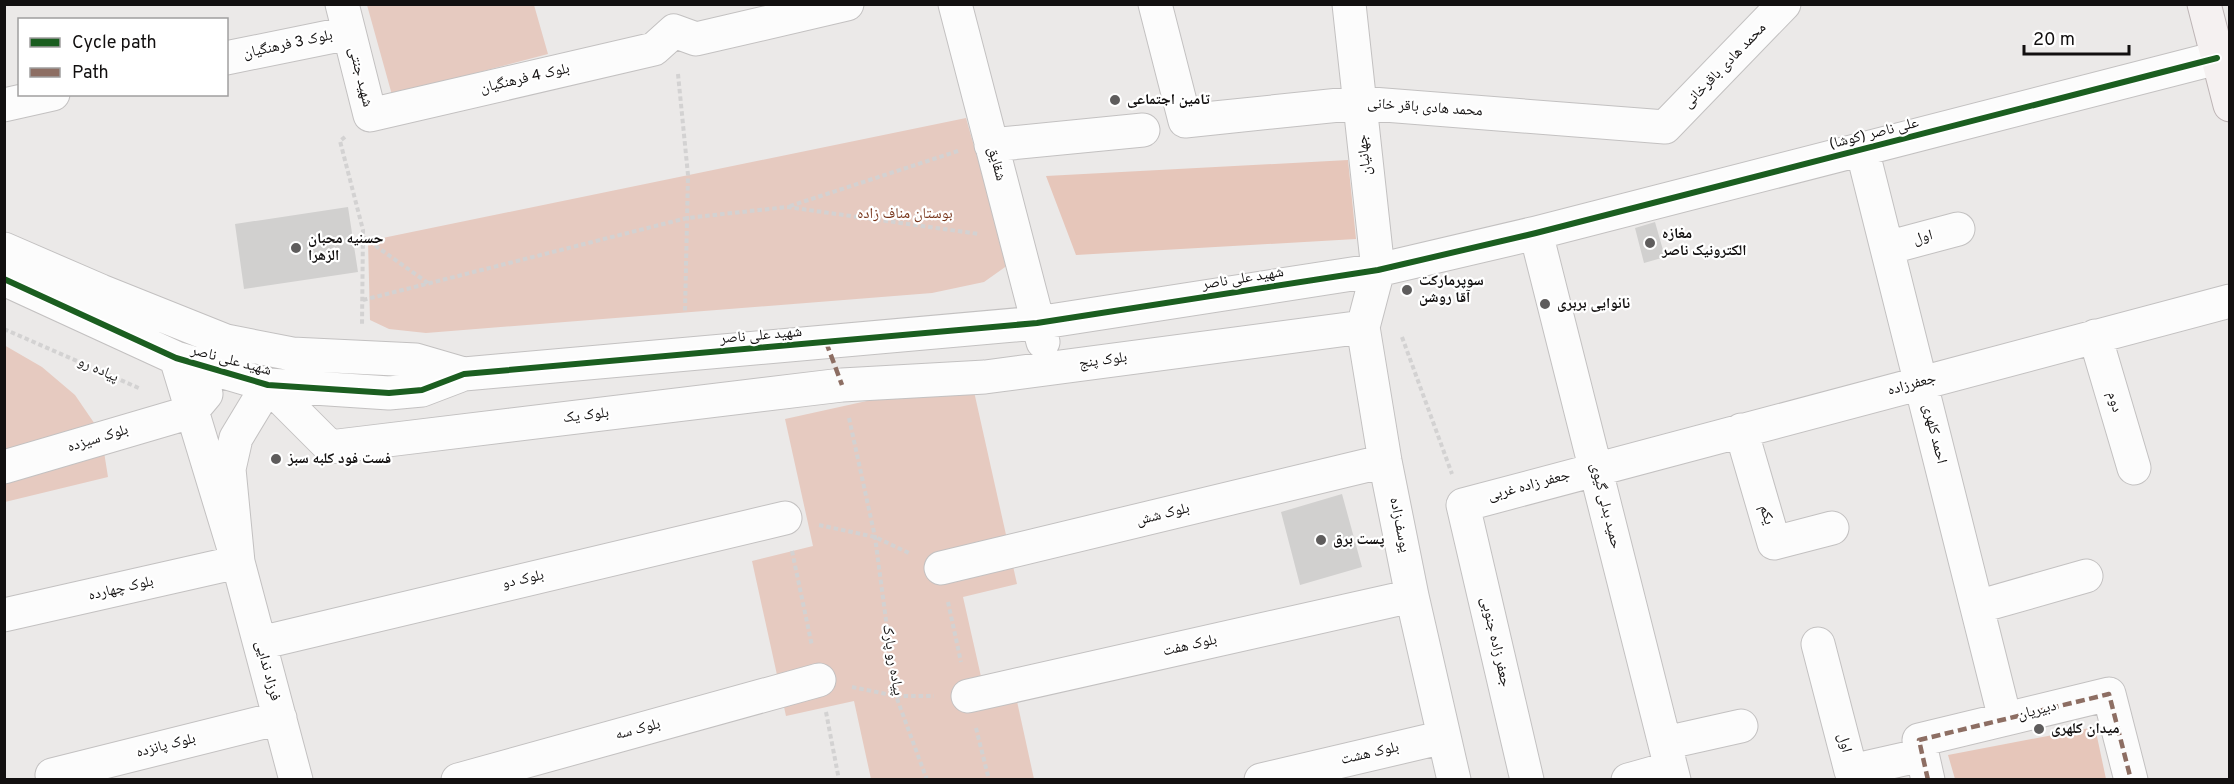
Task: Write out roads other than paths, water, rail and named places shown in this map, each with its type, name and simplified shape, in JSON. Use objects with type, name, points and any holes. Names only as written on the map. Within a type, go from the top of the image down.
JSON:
[{"type":"main road","points":[[2204,4],[2229,105]]},
{"type":"street","name":"بلوک 4 فرهنگیان","points":[[370,116],[654,49],[674,31],[696,39],[847,4]]},
{"type":"street","name":"شقایق","points":[[955,4],[1037,324],[1051,368]]},
{"type":"street","name":"محمد هادی باقر خانی","points":[[1155,4],[1185,121],[1359,103],[1665,127]]},
{"type":"street","name":"جهانیان","points":[[1349,4],[1378,270]]},
{"type":"street","name":"محمد هادی باقرخانی","points":[[1665,127],[1784,4]]},
{"type":"street","name":"بلوک 3 فرهنگیان","points":[[228,57],[345,19]]},
{"type":"street","name":"شهید جنتی","points":[[345,19],[370,116]]},
{"type":"street","name":"علی ناصر (کوشا)","points":[[1536,233],[2217,58]]},
{"type":"street","points":[[4,105],[44,96]]},
{"type":"street","points":[[991,145],[1143,130]]},
{"type":"street","name":"احمد کلهری","points":[[1862,149],[2005,719]]},
{"type":"street","name":"اول","points":[[1887,248],[1958,229]]},
{"type":"street","name":"شهید علی ناصر","points":[[4,249],[100,291],[225,357],[268,385],[389,393],[422,390],[464,375],[1037,324],[1378,270],[1536,233]]},
{"type":"street","name":"حمید بدلی گیوی","points":[[1536,233],[1670,764]]},
{"type":"street","name":"یوسف‌زاده","points":[[1378,270],[1363,327],[1385,461],[1412,596],[1454,780]]},
{"type":"street","name":"شهید علی ناصر","points":[[4,279],[176,358],[292,354],[362,356],[416,360],[464,375]]},
{"type":"street","name":"جعفرزاده","points":[[1595,468],[1684,447],[2229,300]]},
{"type":"street","name":"بلوک پنج","points":[[842,385],[986,377],[1363,327]]},
{"type":"street","name":"دوم","points":[[2096,336],[2134,468]]},
{"type":"street","points":[[826,342],[842,385]]},
{"type":"street","points":[[191,412],[225,357]]},
{"type":"street","points":[[176,358],[238,562]]},
{"type":"street","points":[[238,562],[229,470],[236,438],[268,385]]},
{"type":"street","name":"بلوک یک","points":[[268,385],[330,447],[842,385]]},
{"type":"street","name":"بلوک سیزده","points":[[4,467],[191,412]]},
{"type":"street","name":"یکم","points":[[1741,430],[1774,543],[1832,528]]},
{"type":"street","name":"بلوک شش","points":[[941,568],[1385,461]]},
{"type":"street","name":"جعفر زاده غربی","points":[[1463,505],[1595,468]]},
{"type":"street","name":"جعفر زاده جنوبی","points":[[1463,505],[1527,780]]},
{"type":"street","name":"بلوک دو","points":[[260,643],[785,518]]},
{"type":"street","name":"بلوک چهارده","points":[[4,615],[238,562]]},
{"type":"street","name":"فرزاد ندایی","points":[[238,562],[297,780]]},
{"type":"street","points":[[1977,607],[2086,576]]},
{"type":"street","name":"بلوک هفت","points":[[968,696],[1412,596]]},
{"type":"street","name":"اول","points":[[1818,644],[1851,771],[1925,767]]},
{"type":"street","name":"بلوک سه","points":[[458,780],[819,680]]},
{"type":"street","name":"دبیریان","points":[[1925,767],[1918,740],[2109,694],[2131,780]]},
{"type":"street","name":"بلوک پانزده","points":[[52,775],[280,718]]},
{"type":"street","points":[[1628,780],[1670,764],[1741,726]]},
{"type":"street","name":"بلوک هشت","points":[[1261,780],[1444,737]]},
{"type":"place","name":"تامین اجتماعی","points":[[1115,100]]},
{"type":"place","name":"مغازه الکترونیک ناصر","points":[[1650,243]]},
{"type":"place","name":"حسنیه محبان الزهرا","points":[[296,248]]},
{"type":"place","name":"سوپرمارکت آقا روشن","points":[[1407,290]]},
{"type":"place","name":"نانوایی بربری","points":[[1545,304]]},
{"type":"place","name":"فست فود کلبه سبز","points":[[276,459]]},
{"type":"place","name":"پست برق","points":[[1321,540]]},
{"type":"place","name":"میدان کلهری","points":[[2039,729]]},
{"type":"park label","name":"بوستان مناف زاده","points":[[905,214]]}]
